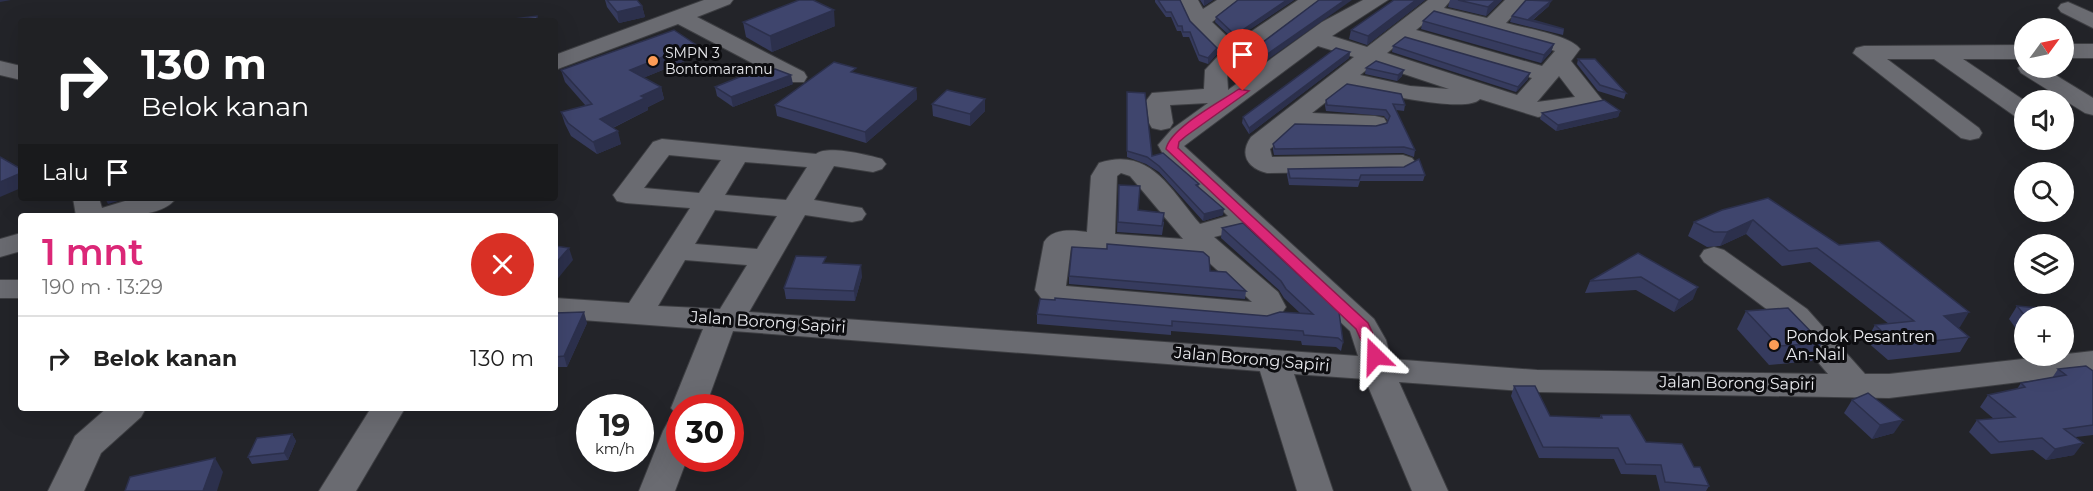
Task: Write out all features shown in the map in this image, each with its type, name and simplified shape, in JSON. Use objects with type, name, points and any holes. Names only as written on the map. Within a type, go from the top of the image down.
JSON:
[{"type":"street","points":[[558,62],[723,0]]},
{"type":"street","points":[[1188,0],[1199,21],[1233,54]]},
{"type":"street","points":[[1199,21],[1231,0]]},
{"type":"street","points":[[1378,0],[1220,100],[1173,141],[1172,149],[1363,326],[1370,340],[1377,369],[1430,491]]},
{"type":"street","points":[[1491,26],[1517,0]]},
{"type":"street","points":[[2073,4],[2093,8]]},
{"type":"street","points":[[2073,4],[2093,22]]},
{"type":"street","points":[[1338,79],[1379,84],[1408,93],[1514,101],[1554,69],[1569,49],[1491,26],[1435,5],[1338,79],[1258,145],[1259,160],[1264,164],[1403,163]]},
{"type":"street","points":[[1220,100],[1216,70],[1233,54],[1299,6],[1324,33],[1369,55],[1543,110],[1591,101],[1554,69],[1399,32]]},
{"type":"street","points":[[681,17],[796,77]]},
{"type":"street","points":[[1938,52],[2014,104]]},
{"type":"street","points":[[1970,133],[1864,53],[2014,52]]},
{"type":"street","points":[[0,68],[18,72]]},
{"type":"street","points":[[2046,78],[2093,108]]},
{"type":"street","points":[[1161,123],[1158,101],[1160,98],[1220,100]]},
{"type":"street","points":[[1288,119],[1375,123]]},
{"type":"street","points":[[810,160],[662,147],[626,195],[852,214]]},
{"type":"street","points":[[638,313],[737,154]]},
{"type":"street","points":[[694,394],[726,319],[790,207],[826,157],[873,164]]},
{"type":"street","points":[[1100,242],[1104,176],[1108,169],[1120,165],[1139,170],[1203,241],[1271,303],[1266,313],[1066,296],[1051,293],[1049,285],[1058,242],[1069,238],[1100,242],[1203,241],[1250,219]]},
{"type":"street","points":[[116,213],[154,201]]},
{"type":"street","points":[[0,249],[18,243]]},
{"type":"street","points":[[677,251],[756,257]]},
{"type":"street","points":[[1714,256],[1796,316],[1856,385]]},
{"type":"street","points":[[0,289],[18,289]]},
{"type":"street","name":"Jalan Borong Sapiri","points":[[558,308],[1536,381],[1889,386],[2093,362]]},
{"type":"street","points":[[1273,360],[1315,491]]},
{"type":"street","points":[[66,491],[87,445],[126,411]]},
{"type":"street","points":[[337,491],[386,411]]},
{"type":"street","points":[[657,491],[666,468]]},
{"type":"building","points":[[607,0],[637,0],[642,6],[617,12]]},
{"type":"building","points":[[799,0],[813,0],[834,10],[770,36],[743,22]]},
{"type":"building","points":[[1158,0],[1180,0],[1190,21],[1217,48],[1208,58],[1199,55],[1190,32],[1183,32],[1182,26],[1178,26],[1171,12],[1166,12]]},
{"type":"building","points":[[1238,0],[1287,0],[1235,35],[1216,17]]},
{"type":"building","points":[[1319,0],[1345,0],[1243,71],[1231,66]]},
{"type":"building","points":[[1394,0],[1416,0],[1368,36],[1351,30]]},
{"type":"building","points":[[1458,0],[1496,0],[1488,7]]},
{"type":"building","points":[[1526,0],[1551,1],[1529,19],[1564,29],[1512,16]]},
{"type":"building","points":[[1434,11],[1554,44],[1544,55],[1423,21]]},
{"type":"building","points":[[674,30],[695,44],[630,70],[661,87],[641,96],[645,98],[600,119],[618,131],[593,142],[568,123],[561,112],[592,104],[561,70]]},
{"type":"building","points":[[1405,37],[1530,73],[1518,87],[1393,46]]},
{"type":"building","points":[[1336,48],[1350,52],[1249,128],[1243,117]]},
{"type":"building","points":[[1578,59],[1595,59],[1626,93],[1600,85]]},
{"type":"building","points":[[1376,61],[1404,70],[1398,75],[1366,68]]},
{"type":"building","points":[[834,62],[856,68],[851,72],[916,88],[865,132],[775,105]]},
{"type":"building","points":[[775,69],[791,75],[731,97],[715,87],[747,74]]},
{"type":"building","points":[[1347,84],[1401,94],[1405,105],[1393,104],[1415,150],[1404,147],[1275,149],[1273,144],[1295,124],[1376,126],[1387,123],[1390,116],[1386,110],[1327,105],[1326,100]]},
{"type":"building","points":[[947,90],[985,99],[970,114],[932,104]]},
{"type":"building","points":[[1127,92],[1145,93],[1152,156],[1163,153],[1224,209],[1204,214],[1159,166],[1147,157],[1127,151]]},
{"type":"building","points":[[1604,100],[1620,111],[1558,125],[1542,113]]},
{"type":"building","points":[[0,157],[18,167],[18,174],[0,182]]},
{"type":"building","points":[[1419,159],[1425,175],[1361,175],[1359,180],[1290,178],[1288,169],[1404,167]]},
{"type":"building","points":[[1119,185],[1140,186],[1138,210],[1164,213],[1162,226],[1118,222]]},
{"type":"building","points":[[1768,198],[1839,245],[1879,241],[1969,312],[1944,316],[1969,337],[1897,345],[1875,325],[1914,321],[1817,248],[1789,251],[1753,220],[1727,232],[1714,232],[1694,222],[1722,210]]},
{"type":"building","points":[[1243,223],[1339,312],[1343,342],[1338,338],[1304,335],[1303,331],[1172,321],[1172,326],[1037,314],[1040,299],[1055,300],[1055,298],[1267,316],[1280,312],[1313,314],[1286,289],[1281,281],[1222,228]]},
{"type":"building","points":[[1107,244],[1203,252],[1209,257],[1210,271],[1226,272],[1246,291],[1069,276],[1072,247],[1107,249]]},
{"type":"building","points":[[558,246],[569,248],[558,261]]},
{"type":"building","points":[[1638,253],[1698,287],[1679,300],[1641,277],[1590,281]]},
{"type":"building","points":[[796,256],[826,257],[823,263],[861,265],[854,291],[784,288]]},
{"type":"building","points":[[1788,308],[1822,343],[1779,346],[1746,311]]},
{"type":"building","points":[[584,312],[564,356],[558,357],[558,313]]},
{"type":"building","points":[[2086,366],[2093,371],[2093,425],[2064,429],[2083,443],[2055,449],[2042,438],[1999,442],[1977,420],[2015,417],[1988,395],[2025,387],[2021,383],[2066,375],[2058,369]]},
{"type":"building","points":[[1514,386],[1535,386],[1550,416],[1602,418],[1601,415],[1630,415],[1646,442],[1682,444],[1694,467],[1700,467],[1709,486],[1665,482],[1661,465],[1626,464],[1618,448],[1543,447]]},
{"type":"building","points":[[1868,393],[1903,420],[1880,425],[1852,400]]},
{"type":"building","points":[[292,434],[284,453],[248,457],[257,438]]},
{"type":"building","points":[[215,458],[203,491],[125,491],[130,477]]},
{"type":"place","name":"SMPN 3 Bontomarannu","points":[[653,61]]},
{"type":"place","name":"Pondok Pesantren An-Nail","points":[[1774,345]]},
{"type":"route","points":[[1243,91],[1181,134],[1173,141],[1172,149],[1363,326],[1375,356]]}]
